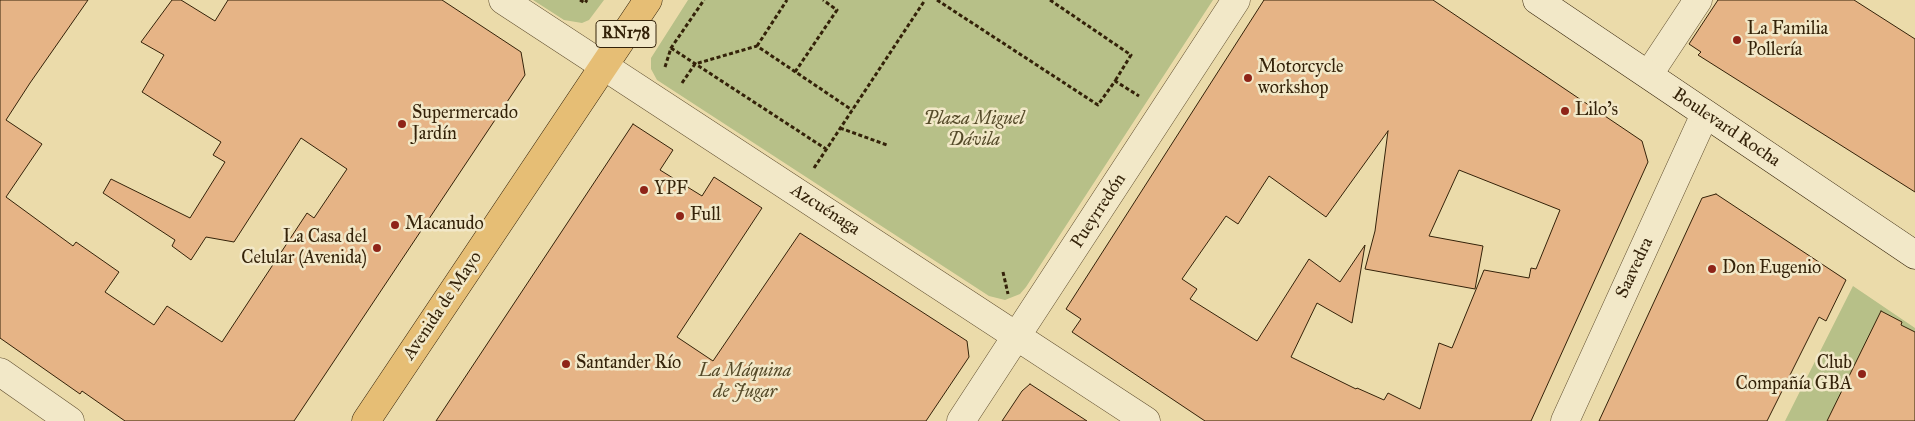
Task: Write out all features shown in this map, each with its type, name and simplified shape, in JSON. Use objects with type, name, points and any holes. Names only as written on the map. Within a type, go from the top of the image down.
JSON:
[{"type":"main road","name":"RN178","points":[[604,67],[648,0]]},
{"type":"main road","name":"Avenida de Mayo","points":[[366,421],[604,67]]},
{"type":"street","name":"Azcuénaga","points":[[503,0],[1146,421]]},
{"type":"street","name":"Pueyrredón","points":[[961,421],[1236,0]]},
{"type":"street","name":"Boulevard Rocha","points":[[1537,0],[1915,255]]},
{"type":"street","points":[[1648,74],[1698,0]]},
{"type":"street","name":"Saavedra","points":[[1565,421],[1706,114]]},
{"type":"street","points":[[0,372],[70,421]]},
{"type":"path","points":[[580,0],[585,3],[588,0]]},
{"type":"path","points":[[670,74],[665,67],[671,48],[704,0]]},
{"type":"path","points":[[675,80],[680,87],[695,64],[757,46],[787,0]]},
{"type":"path","points":[[795,72],[837,10],[823,0]]},
{"type":"path","points":[[811,173],[925,0]]},
{"type":"path","points":[[936,0],[1098,106],[1131,55],[1050,0]]},
{"type":"path","points":[[757,46],[852,110]]},
{"type":"path","points":[[671,48],[826,149]]},
{"type":"path","points":[[1115,81],[1142,98]]},
{"type":"path","points":[[840,128],[887,145]]},
{"type":"path","points":[[1003,272],[1008,291]]},
{"type":"path","points":[[1002,292],[1013,290]]},
{"type":"green space","points":[[533,0],[604,0],[589,20],[582,23],[564,20]]},
{"type":"green space","name":"Plaza Miguel Dávila","points":[[688,0],[1213,0],[1026,287],[1020,294],[1005,300],[989,296],[657,80],[651,69],[651,58]]},
{"type":"green space","name":"Club Compañía GBA","points":[[1853,286],[1915,328],[1915,421],[1785,421]]},
{"type":"building","points":[[0,0],[88,0],[6,120],[42,144],[6,197],[73,246],[76,242],[119,272],[105,292],[154,325],[167,306],[222,342],[307,213],[314,218],[347,169],[301,138],[234,242],[206,237],[191,260],[172,246],[175,240],[103,193],[111,179],[190,218],[225,162],[213,155],[221,142],[142,92],[164,55],[141,42],[172,0],[181,0],[215,21],[228,0],[442,0],[521,52],[525,75],[294,421],[125,421],[82,391],[80,394],[0,338]]},
{"type":"building","points":[[1264,0],[1433,0],[1642,141],[1648,162],[1531,421],[1205,421],[1072,332],[1081,319],[1066,309]],"holes":[[[1388,131],[1375,231],[1365,269],[1475,289],[1483,246],[1429,236],[1459,170],[1560,210],[1536,269],[1531,268],[1529,278],[1484,270],[1452,348],[1439,343],[1420,409],[1388,393],[1384,400],[1356,389],[1291,357],[1317,303],[1352,323],[1365,245],[1340,282],[1309,259],[1257,341],[1190,299],[1197,289],[1182,279],[1226,216],[1238,224],[1269,176],[1326,217]]]},
{"type":"building","points":[[1718,0],[1854,0],[1915,39],[1915,192],[1698,55],[1701,52],[1689,44]]},
{"type":"building","points":[[633,124],[673,150],[660,170],[702,196],[714,177],[762,208],[677,337],[713,361],[800,233],[967,341],[969,357],[926,421],[436,421]]},
{"type":"building","points":[[1716,194],[1846,280],[1826,321],[1819,317],[1767,421],[1599,421],[1702,198]]},
{"type":"building","points":[[1881,311],[1902,322],[1901,325],[1915,332],[1915,421],[1827,421]]},
{"type":"building","points":[[1030,384],[1087,421],[1002,421],[1022,391]]},
{"type":"place","name":"La Familia Pollería","points":[[1737,40]]},
{"type":"place","name":"Motorcycle workshop","points":[[1248,78]]},
{"type":"place","name":"Lilo's","points":[[1565,111]]},
{"type":"place","name":"Supermercado Jardín","points":[[402,124]]},
{"type":"place","name":"YPF","points":[[644,190]]},
{"type":"place","name":"Full","points":[[680,216]]},
{"type":"place","name":"Macanudo","points":[[395,225]]},
{"type":"place","name":"La Casa del Celular (Avenida)","points":[[377,248]]},
{"type":"place","name":"Don Eugenio","points":[[1712,269]]},
{"type":"place","name":"Santander Río","points":[[566,364]]},
{"type":"place","name":"Club Compañía GBA","points":[[1862,374]]},
{"type":"park label","name":"La Máquina de Jugar","points":[[745,382]]}]
